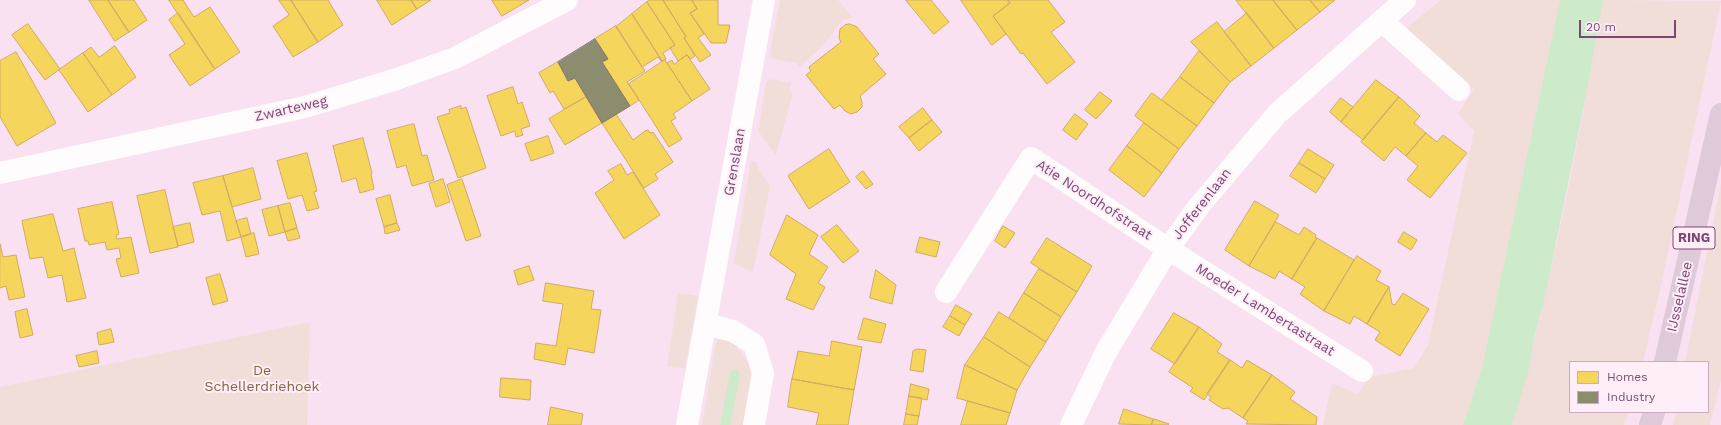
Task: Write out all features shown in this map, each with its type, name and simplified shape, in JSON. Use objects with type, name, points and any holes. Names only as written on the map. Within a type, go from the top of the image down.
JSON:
[{"type":"main road","name":"IJsselallee","points":[[1665,361],[1721,114]]},
{"type":"main road","points":[[1650,425],[1654,413]]},
{"type":"street","name":"Zwarteweg","points":[[0,174],[305,107],[347,95],[455,58],[566,0]]},
{"type":"street","name":"Grenslaan","points":[[687,425],[764,0]]},
{"type":"street","name":"Jofferenlaan","points":[[1071,425],[1106,352],[1168,249],[1229,169],[1277,114],[1405,0]]},
{"type":"street","points":[[1382,20],[1459,90]]},
{"type":"street","name":"Atie Noordhofstraat","points":[[946,292],[1031,158],[1168,249]]},
{"type":"street","name":"Moeder Lambertastraat","points":[[1168,249],[1362,372]]},
{"type":"street","points":[[706,324],[733,331],[754,344],[763,373],[754,425]]},
{"type":"shaded area","points":[[0,0],[1721,0],[1721,425],[0,425]]},
{"type":"shaded area","points":[[1560,0],[1603,0],[1589,80],[1545,297],[1535,334],[1529,369],[1512,425],[1463,425],[1482,367]]},
{"type":"green space","points":[[780,0],[838,0],[853,18],[842,20],[822,46],[798,68],[797,63],[772,59],[770,52]]},
{"type":"green space","points":[[1441,0],[1560,0],[1482,367],[1463,425],[1323,425],[1332,383],[1358,394],[1370,377],[1414,368],[1428,345],[1474,131],[1458,114],[1474,89],[1404,30]]},
{"type":"green space","points":[[1603,0],[1721,1],[1662,281],[1643,361],[1569,361],[1569,413],[1629,413],[1624,425],[1512,425],[1552,267],[1584,107]]},
{"type":"green space","points":[[771,79],[791,83],[789,92],[793,93],[776,155],[758,131],[766,83]]},
{"type":"green space","points":[[751,161],[756,161],[759,170],[770,186],[753,273],[734,263]]},
{"type":"green space","points":[[1721,183],[1721,380],[1710,425],[1673,425],[1676,413],[1709,413],[1709,361],[1685,361]]},
{"type":"green space","points":[[678,293],[698,296],[685,368],[667,367]]},
{"type":"green space","name":"De Schellerdriehoek","points":[[310,322],[307,425],[0,425],[0,387]]},
{"type":"green space","points":[[721,337],[729,337],[753,369],[744,425],[702,425],[715,347],[717,341]]},
{"type":"building: Homes","points":[[89,0],[108,0],[129,32],[115,41]]},
{"type":"building: Homes","points":[[108,0],[134,0],[147,20],[129,32]]},
{"type":"building: Homes","points":[[169,0],[183,0],[194,17],[210,7],[240,52],[215,69]]},
{"type":"building: Homes","points":[[279,0],[291,0],[318,42],[293,57],[273,26],[289,15]]},
{"type":"building: Homes","points":[[291,0],[328,0],[343,25],[318,42]]},
{"type":"building: Homes","points":[[377,0],[411,0],[417,9],[392,25]]},
{"type":"building: Homes","points":[[411,0],[431,0],[417,9]]},
{"type":"building: Homes","points":[[492,0],[529,0],[502,16]]},
{"type":"building: Homes","points":[[650,0],[663,0],[686,37],[684,38],[695,56],[691,59],[687,55],[678,61],[670,48],[675,45],[647,2]]},
{"type":"building: Homes","points":[[663,0],[692,0],[697,9],[690,13],[704,34],[698,38],[711,55],[700,62],[684,38],[686,37]]},
{"type":"building: Homes","points":[[692,0],[718,0],[718,25],[730,25],[726,43],[711,43],[690,13],[697,9]]},
{"type":"building: Homes","points":[[906,0],[931,0],[949,22],[934,34]]},
{"type":"building: Homes","points":[[961,0],[1008,0],[1010,3],[993,16],[1006,34],[992,45]]},
{"type":"building: Homes","points":[[1008,0],[1048,0],[1065,22],[1051,32],[1075,62],[1047,84],[1023,53],[1021,54],[993,16],[1010,3]]},
{"type":"building: Homes","points":[[1236,0],[1273,0],[1297,30],[1274,48]]},
{"type":"building: Homes","points":[[1273,0],[1310,0],[1320,12],[1297,30]]},
{"type":"building: Homes","points":[[1310,0],[1335,0],[1320,12]]},
{"type":"building: Homes","points":[[647,2],[675,45],[663,53],[666,59],[662,61],[632,14]]},
{"type":"building: Homes","points":[[178,13],[215,69],[190,86],[169,55],[185,44],[169,20]]},
{"type":"building: Homes","points":[[1247,13],[1274,48],[1251,66],[1224,32]]},
{"type":"building: Homes","points":[[632,14],[662,62],[658,57],[642,67],[616,27]]},
{"type":"building: Homes","points":[[1217,22],[1251,66],[1230,82],[1191,42]]},
{"type":"building: Homes","points":[[28,24],[60,69],[45,80],[12,35]]},
{"type":"building: Homes","points":[[850,24],[857,27],[879,54],[873,59],[886,74],[860,96],[862,107],[857,112],[851,114],[845,111],[840,105],[834,109],[806,75],[811,71],[809,67],[841,42],[839,38],[840,29],[845,25]]},
{"type":"building: Homes","points":[[616,26],[645,71],[627,82],[639,100],[630,106],[602,62],[608,59],[595,39]]},
{"type":"building: Homes","points":[[115,46],[136,77],[112,95],[83,53],[91,47],[99,57]]},
{"type":"building: Homes","points":[[1199,51],[1230,82],[1214,103],[1180,77]]},
{"type":"building: Homes","points":[[16,52],[56,123],[17,146],[0,117],[0,61]]},
{"type":"building: Homes","points":[[83,53],[112,95],[88,112],[59,70]]},
{"type":"building: Homes","points":[[687,55],[710,89],[692,101],[667,63],[672,60],[674,64]]},
{"type":"building: Homes","points":[[665,60],[692,101],[673,114],[676,118],[671,121],[682,139],[669,147],[629,84]]},
{"type":"building: Homes","points":[[558,62],[568,81],[575,78],[586,97],[564,109],[553,91],[550,93],[539,73]]},
{"type":"building: Homes","points":[[1180,77],[1214,103],[1197,126],[1162,100]]},
{"type":"building: Homes","points":[[1376,80],[1399,97],[1363,140],[1341,122]]},
{"type":"building: Homes","points":[[513,87],[518,104],[522,102],[530,126],[521,129],[523,135],[516,137],[515,131],[501,136],[487,96]]},
{"type":"building: Homes","points":[[1100,92],[1112,101],[1096,119],[1085,110]]},
{"type":"building: Homes","points":[[1152,93],[1197,126],[1179,149],[1135,116]]},
{"type":"building: Homes","points":[[586,97],[602,123],[565,145],[549,119]]},
{"type":"building: Homes","points":[[1399,97],[1420,116],[1414,123],[1426,133],[1406,156],[1395,147],[1384,161],[1361,142]]},
{"type":"building: Homes","points":[[1341,98],[1353,107],[1341,122],[1330,112]]},
{"type":"building: Homes","points":[[461,106],[461,109],[466,107],[486,168],[458,178],[437,117],[450,113],[449,110]]},
{"type":"building: Homes","points":[[923,108],[932,120],[909,138],[899,127]]},
{"type":"building: Homes","points":[[616,114],[633,140],[645,131],[648,130],[650,133],[653,132],[673,162],[655,174],[658,179],[644,188],[602,123]]},
{"type":"building: Homes","points":[[1075,114],[1088,124],[1076,140],[1063,130]]},
{"type":"building: Homes","points":[[932,120],[942,132],[919,151],[909,138]]},
{"type":"building: Homes","points":[[1144,123],[1179,149],[1162,173],[1127,146]]},
{"type":"building: Homes","points":[[414,124],[422,156],[427,155],[434,180],[412,186],[406,165],[397,168],[387,131]]},
{"type":"building: Homes","points":[[1426,133],[1437,142],[1443,135],[1467,153],[1430,198],[1407,180],[1418,166],[1406,156]]},
{"type":"building: Homes","points":[[548,136],[554,153],[531,161],[525,144]]},
{"type":"building: Homes","points":[[363,138],[372,173],[374,189],[360,193],[356,178],[342,182],[333,146]]},
{"type":"building: Homes","points":[[1127,146],[1162,173],[1144,197],[1109,170]]},
{"type":"building: Homes","points":[[829,149],[850,182],[809,209],[788,176]]},
{"type":"building: Homes","points":[[1308,149],[1334,165],[1325,179],[1299,163]]},
{"type":"building: Homes","points":[[307,153],[317,191],[314,192],[319,208],[307,211],[302,195],[288,199],[277,161]]},
{"type":"building: Homes","points":[[1299,163],[1325,179],[1316,193],[1290,176]]},
{"type":"building: Homes","points":[[621,164],[627,175],[633,172],[660,215],[624,239],[595,193],[614,180],[608,171]]},
{"type":"building: Homes","points":[[253,168],[261,199],[232,207],[223,176]]},
{"type":"building: Homes","points":[[863,171],[873,184],[866,189],[856,177]]},
{"type":"building: Homes","points":[[223,176],[241,237],[227,241],[220,211],[202,215],[193,183]]},
{"type":"building: Homes","points":[[443,179],[450,202],[436,207],[429,184]]},
{"type":"building: Homes","points":[[462,179],[481,236],[466,241],[447,185]]},
{"type":"building: Homes","points":[[165,190],[178,247],[150,253],[137,196]]},
{"type":"building: Homes","points":[[390,195],[397,223],[384,227],[376,199]]},
{"type":"building: Homes","points":[[1255,201],[1279,215],[1249,266],[1225,250]]},
{"type":"building: Homes","points":[[112,202],[119,234],[116,235],[117,239],[131,237],[139,273],[121,277],[116,259],[121,258],[119,248],[107,250],[105,242],[89,245],[88,241],[85,241],[78,209]]},
{"type":"building: Homes","points":[[290,203],[297,228],[285,232],[278,206]]},
{"type":"building: Homes","points":[[278,206],[285,232],[269,236],[262,210]]},
{"type":"building: Homes","points":[[53,214],[63,251],[74,248],[86,298],[67,302],[62,275],[48,278],[43,257],[30,259],[22,221]]},
{"type":"building: Homes","points":[[787,215],[818,235],[809,254],[828,267],[818,283],[825,287],[813,310],[786,299],[796,274],[770,255]]},
{"type":"building: Homes","points":[[247,218],[251,234],[241,237],[236,221]]},
{"type":"building: Homes","points":[[1276,222],[1299,235],[1304,227],[1316,235],[1315,237],[1317,238],[1292,279],[1279,271],[1275,279],[1249,266]]},
{"type":"building: Homes","points":[[190,223],[194,242],[178,246],[173,227]]},
{"type":"building: Homes","points":[[397,223],[400,230],[385,234],[384,227]]},
{"type":"building: Homes","points":[[837,225],[859,251],[843,263],[821,237]]},
{"type":"building: Homes","points":[[1003,226],[1015,233],[1005,248],[995,241]]},
{"type":"building: Homes","points":[[297,228],[300,238],[288,241],[285,232]]},
{"type":"building: Homes","points":[[1404,232],[1417,240],[1411,250],[1398,242]]},
{"type":"building: Homes","points":[[254,233],[259,254],[246,257],[241,237]]},
{"type":"building: Homes","points":[[920,237],[940,242],[936,257],[916,252]]},
{"type":"building: Homes","points":[[1047,238],[1092,266],[1077,292],[1031,263]]},
{"type":"building: Homes","points":[[1317,238],[1354,260],[1324,311],[1300,294],[1305,287],[1292,279]]},
{"type":"building: Homes","points":[[0,244],[3,257],[16,255],[25,297],[9,300],[6,286],[0,288]]},
{"type":"building: Homes","points":[[1357,256],[1381,271],[1376,280],[1389,287],[1367,324],[1354,316],[1350,324],[1324,311]]},
{"type":"building: Homes","points":[[529,266],[534,280],[518,285],[514,271]]},
{"type":"building: Homes","points":[[1039,269],[1077,292],[1061,317],[1024,293]]},
{"type":"building: Homes","points":[[876,270],[896,285],[892,304],[870,298]]},
{"type":"building: Homes","points":[[220,274],[228,301],[213,305],[206,278]]},
{"type":"building: Homes","points":[[546,283],[594,291],[591,309],[601,310],[594,353],[568,348],[565,365],[534,359],[536,343],[556,346],[563,304],[543,301]]},
{"type":"building: Homes","points":[[1389,287],[1392,304],[1395,305],[1403,293],[1429,309],[1400,356],[1375,340],[1380,332],[1367,324]]},
{"type":"building: Homes","points":[[1024,293],[1061,317],[1046,342],[1009,318]]},
{"type":"building: Homes","points":[[956,305],[972,314],[965,325],[950,316]]},
{"type":"building: Homes","points":[[27,309],[33,335],[20,338],[15,312]]},
{"type":"building: Homes","points":[[999,312],[1046,342],[1030,367],[984,337]]},
{"type":"building: Homes","points":[[1174,313],[1199,327],[1175,364],[1151,349]]},
{"type":"building: Homes","points":[[950,316],[965,325],[959,336],[943,327]]},
{"type":"building: Homes","points":[[864,318],[886,324],[881,343],[858,339]]},
{"type":"building: Homes","points":[[1199,327],[1222,344],[1217,352],[1230,360],[1204,400],[1190,391],[1193,388],[1169,372]]},
{"type":"building: Homes","points":[[111,329],[114,342],[99,345],[97,333]]},
{"type":"building: Homes","points":[[984,337],[1030,367],[1017,390],[965,365]]},
{"type":"building: Homes","points":[[832,341],[862,347],[854,390],[792,379],[798,351],[829,356]]},
{"type":"building: Homes","points":[[918,349],[926,350],[923,372],[910,370],[913,351]]},
{"type":"building: Homes","points":[[97,351],[99,363],[79,367],[76,356]]},
{"type":"building: Homes","points":[[1230,360],[1242,368],[1247,360],[1272,375],[1243,418],[1228,408],[1223,409],[1209,400],[1211,397],[1207,394]]},
{"type":"building: Homes","points":[[965,365],[1017,390],[1010,413],[957,398]]},
{"type":"building: Homes","points":[[1272,375],[1295,392],[1290,399],[1317,417],[1316,425],[1246,424],[1248,421],[1243,418]]},
{"type":"building: Homes","points":[[501,378],[531,380],[530,400],[500,397]]},
{"type":"building: Homes","points":[[792,379],[854,390],[848,425],[816,425],[819,413],[788,407]]},
{"type":"building: Homes","points":[[911,384],[929,389],[927,400],[909,396]]},
{"type":"building: Homes","points":[[909,396],[922,398],[919,416],[906,414]]},
{"type":"building: Homes","points":[[968,401],[1010,413],[1006,425],[961,425]]},
{"type":"building: Homes","points":[[551,407],[583,414],[581,425],[548,425]]},
{"type":"building: Homes","points":[[1124,409],[1153,419],[1151,425],[1119,424]]},
{"type":"building: Homes","points":[[906,414],[919,416],[917,425],[904,425]]},
{"type":"building: Homes","points":[[1154,419],[1169,424],[1152,425]]},
{"type":"building: Industry","points":[[595,39],[608,59],[602,62],[630,106],[602,123],[575,78],[568,81],[558,62]]},
{"type":"waterway","points":[[725,425],[735,374]]}]
